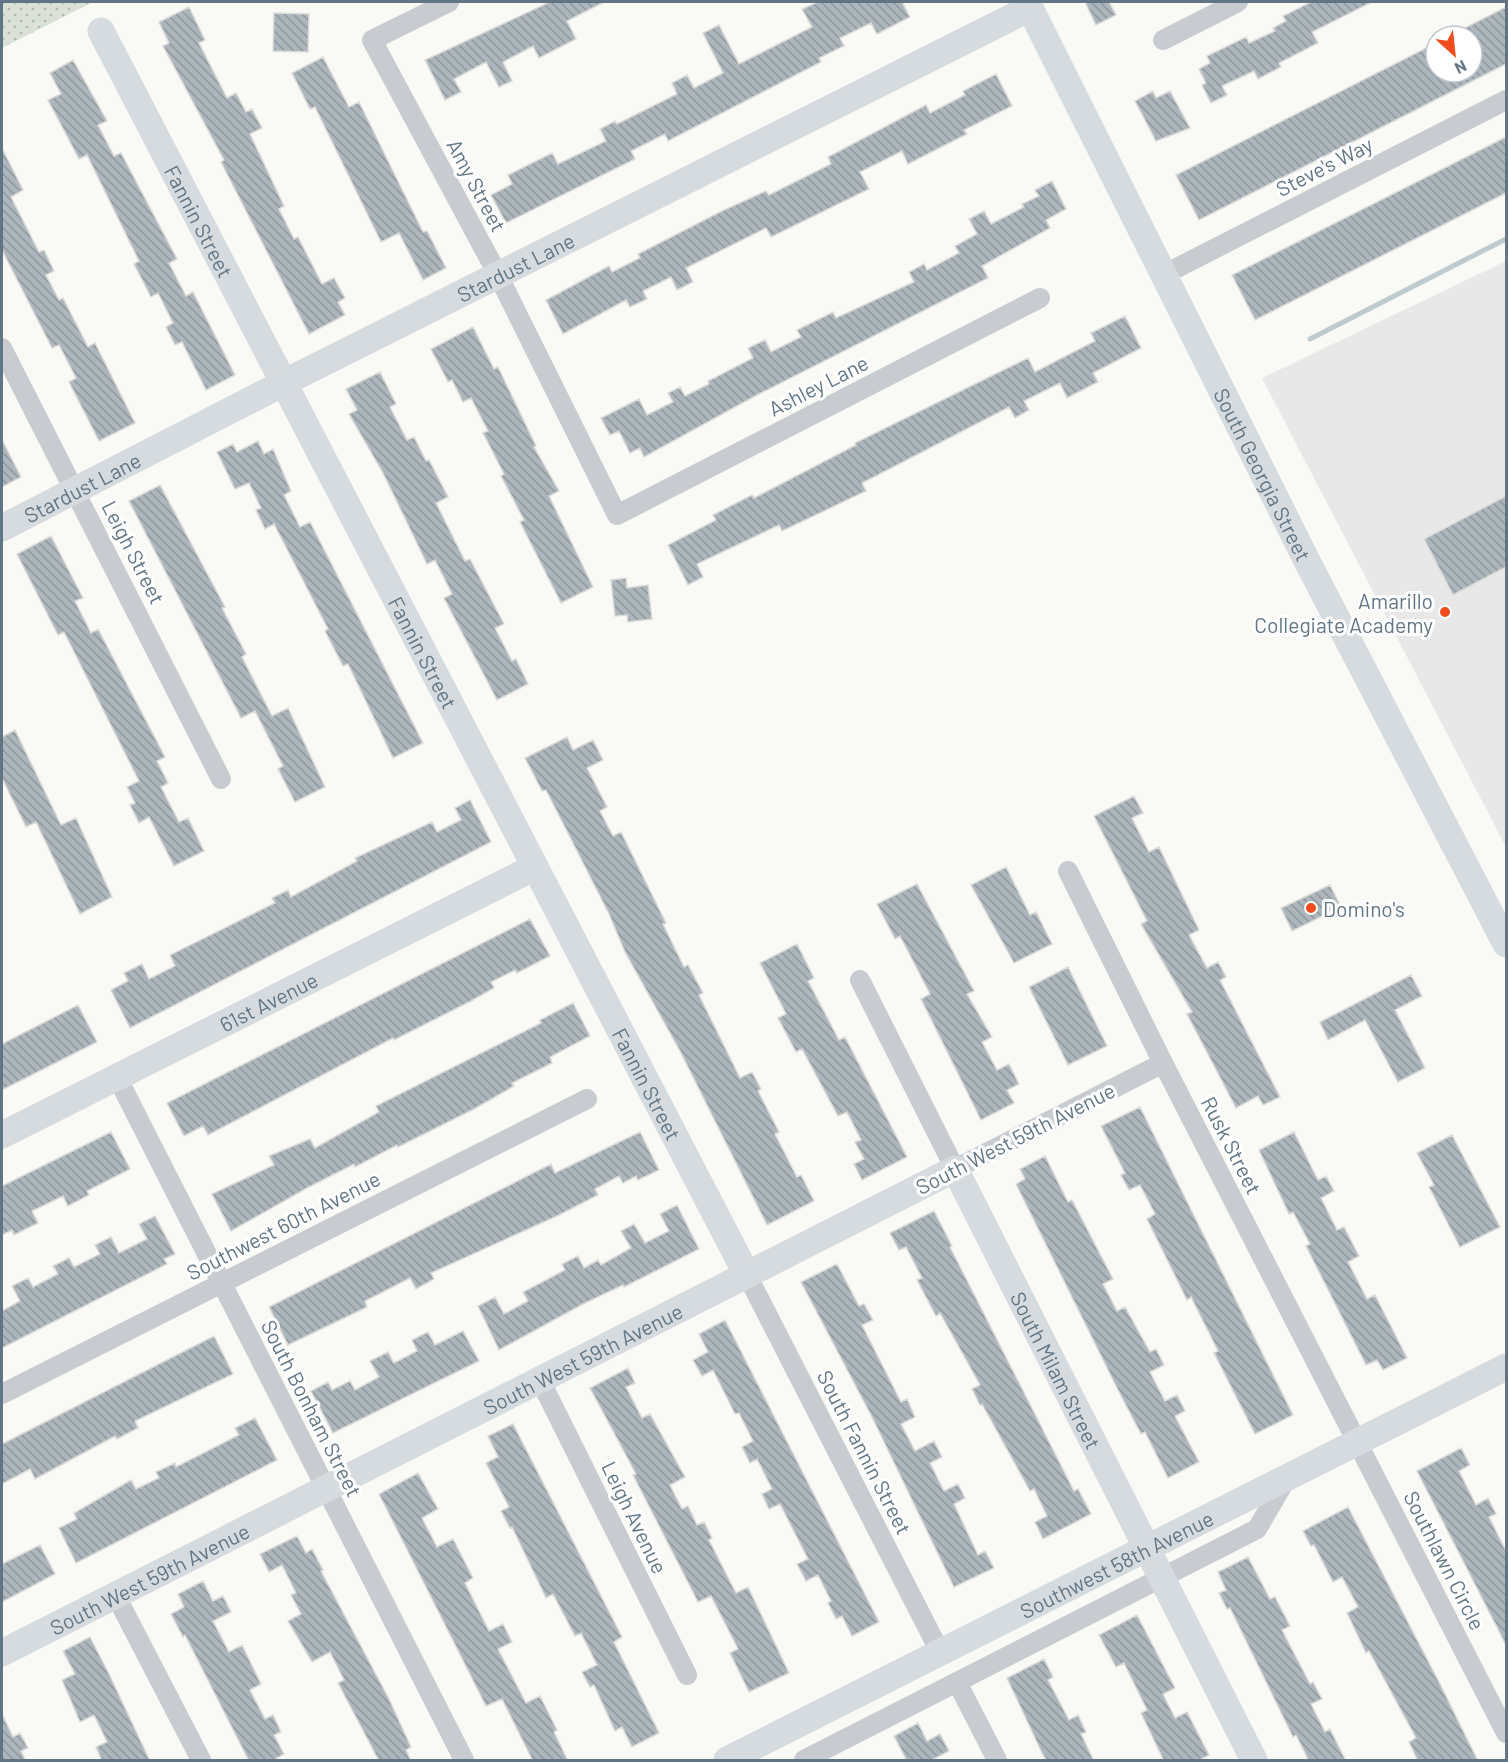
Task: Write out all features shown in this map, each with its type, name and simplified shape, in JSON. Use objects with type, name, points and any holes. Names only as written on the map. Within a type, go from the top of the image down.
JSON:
[{"type":"street","name":"Amy Street","points":[[449,2],[372,40],[498,275],[617,514]]},
{"type":"street","points":[[1163,40],[1238,2]]},
{"type":"street","name":"South Georgia Street","points":[[1028,5],[1308,563],[1506,944]]},
{"type":"street","name":"Stardust Lane","points":[[2,528],[1028,5]]},
{"type":"street","name":"Fannin Street","points":[[101,31],[747,1275]]},
{"type":"street","name":"Steve's Way","points":[[1163,274],[1506,100]]},
{"type":"street","name":"Ashley Lane","points":[[617,514],[1040,298]]},
{"type":"street","name":"Leigh Street","points":[[2,348],[222,779]]},
{"type":"street","name":"61st Avenue","points":[[2,1135],[535,867]]},
{"type":"street","name":"Rusk Street","points":[[1068,871],[1163,1063],[1357,1440]]},
{"type":"street","name":"South Milam Street","points":[[860,980],[1254,1761]]},
{"type":"street","name":"South West 59th Avenue","points":[[2,1653],[1163,1063]]},
{"type":"street","name":"South Bonham Street","points":[[117,1077],[464,1761]]},
{"type":"street","name":"Southwest 60th Avenue","points":[[2,1394],[587,1099]]},
{"type":"street","name":"South Fannin Street","points":[[747,1275],[940,1652]]},
{"type":"street","name":"Southwest 58th Avenue","points":[[726,1761],[1357,1440],[1506,1367]]},
{"type":"street","name":"Leigh Avenue","points":[[540,1380],[687,1675]]},
{"type":"street","name":"Southlawn Circle","points":[[1357,1440],[1506,1733]]},
{"type":"street","points":[[804,1761],[1257,1530],[1288,1475]]},
{"type":"street","points":[[116,1596],[201,1761]]},
{"type":"street","points":[[957,1682],[997,1761]]},
{"type":"shaded area","points":[[2,2],[93,2],[2,48]]},
{"type":"shaded area","name":"Amarillo Collegiate Academy","points":[[1506,261],[1506,847],[1262,378]]},
{"type":"building","points":[[550,2],[604,2],[567,21],[576,39],[539,58],[533,46],[503,62],[512,81],[499,87],[486,62],[454,79],[461,92],[445,100],[425,60]]},
{"type":"building","points":[[818,2],[902,2],[910,17],[877,34],[871,23],[840,38],[844,46],[819,58],[821,62],[668,141],[665,134],[631,151],[635,159],[506,223],[491,195],[512,184],[508,175],[552,153],[558,164],[606,141],[600,129],[615,121],[617,124],[677,94],[672,83],[687,75],[694,88],[723,73],[703,33],[719,25],[739,64],[812,27],[802,9]]},
{"type":"building","points":[[1085,2],[1109,2],[1116,15],[1096,25]]},
{"type":"building","points":[[1311,2],[1372,2],[1312,32],[1318,43],[1279,63],[1281,67],[1258,79],[1254,71],[1222,86],[1227,95],[1211,103],[1202,85],[1206,83],[1199,69],[1210,63],[1207,56],[1246,37],[1249,43],[1275,31],[1273,28],[1286,21],[1283,16]]},
{"type":"building","points":[[189,7],[205,40],[199,43],[227,98],[236,93],[246,112],[252,109],[262,128],[250,134],[284,206],[279,209],[294,239],[298,237],[322,284],[334,278],[345,298],[338,302],[345,315],[309,334],[221,162],[224,160],[163,46],[169,43],[159,22]]},
{"type":"building","points":[[1506,7],[1506,64],[1484,75],[1484,24],[1473,24]]},
{"type":"building","points":[[274,13],[309,14],[308,52],[273,51]]},
{"type":"building","points":[[1424,49],[1424,84],[1467,84],[1199,220],[1176,175]]},
{"type":"building","points":[[323,57],[349,107],[359,102],[423,232],[427,231],[446,268],[423,280],[399,233],[381,242],[315,107],[310,109],[292,73]]},
{"type":"building","points":[[73,60],[107,121],[98,125],[114,156],[121,153],[177,259],[169,263],[186,296],[193,292],[235,375],[206,390],[182,342],[175,345],[166,327],[173,323],[158,293],[151,297],[134,264],[139,261],[87,155],[79,159],[48,100],[61,94],[50,73]]},
{"type":"building","points":[[996,74],[1012,106],[964,130],[967,134],[908,164],[902,151],[860,172],[869,189],[771,237],[766,228],[686,268],[693,282],[677,290],[671,277],[643,291],[647,299],[630,307],[626,300],[563,334],[546,300],[609,266],[612,272],[640,258],[638,254],[722,211],[766,191],[769,195],[831,164],[828,157],[926,105],[930,113],[965,95],[963,91]]},
{"type":"building","points":[[1153,91],[1156,98],[1170,91],[1190,128],[1156,141],[1135,101]]},
{"type":"building","points":[[1506,137],[1506,193],[1255,320],[1232,275]]},
{"type":"building","points":[[2,148],[23,190],[11,197],[39,252],[44,250],[54,271],[46,275],[59,300],[63,298],[88,347],[95,343],[135,423],[99,441],[69,382],[76,378],[59,345],[52,348],[2,250]]},
{"type":"building","points":[[1052,181],[1066,209],[1046,220],[1050,228],[982,266],[988,278],[757,395],[644,457],[640,448],[630,453],[619,431],[610,435],[601,418],[639,399],[647,415],[673,402],[668,393],[680,387],[685,396],[709,384],[708,381],[753,358],[748,348],[765,340],[771,352],[801,337],[797,330],[833,312],[836,318],[914,282],[909,272],[924,264],[927,270],[959,253],[955,246],[977,234],[969,219],[984,211],[991,224],[1024,207],[1022,204],[1039,196],[1035,190]]},
{"type":"building","points":[[1125,316],[1141,348],[1093,373],[1098,382],[1067,398],[1060,383],[1024,401],[1029,410],[1015,418],[1009,407],[862,483],[866,491],[782,531],[779,525],[697,564],[703,577],[688,585],[668,545],[716,520],[713,515],[752,495],[754,498],[856,445],[855,443],[1028,358],[1035,372],[1095,341],[1091,333]]},
{"type":"building","points":[[473,327],[494,369],[498,367],[536,446],[534,447],[559,491],[549,496],[593,587],[561,603],[520,522],[524,520],[501,476],[504,474],[483,433],[488,431],[471,398],[463,402],[452,380],[448,382],[431,349]]},
{"type":"building","points":[[380,372],[396,404],[390,407],[407,440],[414,437],[448,497],[436,503],[465,561],[470,559],[504,624],[495,628],[512,661],[516,659],[528,684],[497,700],[444,598],[452,594],[435,560],[427,564],[383,473],[349,414],[357,410],[346,389]]},
{"type":"building","points":[[2,440],[21,477],[2,487]]},
{"type":"building","points":[[258,441],[264,454],[273,449],[291,491],[284,495],[300,527],[310,522],[423,743],[393,758],[348,664],[343,666],[325,631],[328,629],[274,524],[265,529],[256,510],[261,508],[249,483],[235,489],[217,452],[233,444],[237,452]]},
{"type":"building","points":[[160,485],[225,607],[222,608],[246,654],[242,657],[272,716],[288,708],[325,787],[295,802],[278,769],[283,766],[255,711],[241,718],[129,501]]},
{"type":"building","name":"Amarillo Collegiate Academy","points":[[1506,496],[1506,567],[1453,595],[1424,539]]},
{"type":"building","points":[[51,536],[83,598],[75,601],[91,633],[98,629],[165,757],[157,761],[168,783],[161,787],[179,822],[188,818],[204,851],[174,866],[149,817],[139,823],[130,805],[135,803],[127,787],[139,781],[64,632],[58,635],[17,554]]},
{"type":"building","points":[[626,578],[627,588],[648,585],[652,619],[628,622],[627,615],[615,616],[611,580]]},
{"type":"building","points":[[15,730],[61,825],[76,818],[112,897],[80,914],[36,822],[26,827],[2,778],[2,737]]},
{"type":"building","points":[[567,737],[573,750],[593,740],[603,760],[587,768],[607,807],[600,811],[613,836],[621,832],[666,923],[663,924],[684,967],[688,965],[703,993],[699,995],[740,1078],[752,1072],[761,1089],[758,1091],[779,1132],[775,1134],[797,1177],[801,1175],[814,1201],[767,1225],[680,1051],[625,952],[609,914],[546,790],[542,791],[525,758]]},
{"type":"building","points":[[1134,796],[1143,813],[1132,818],[1149,852],[1159,847],[1199,930],[1189,935],[1207,968],[1218,962],[1226,977],[1220,980],[1280,1097],[1263,1105],[1258,1096],[1236,1108],[1187,1014],[1192,1012],[1141,924],[1147,921],[1094,816]]},
{"type":"building","points":[[470,800],[491,842],[130,1028],[111,990],[128,981],[124,973],[142,964],[149,979],[175,966],[170,955],[275,903],[272,898],[288,890],[291,897],[357,861],[355,858],[432,822],[437,832],[461,820],[455,808]]},
{"type":"building","points":[[1006,867],[1030,915],[1036,912],[1052,944],[1014,963],[971,885]]},
{"type":"building","points":[[917,884],[974,991],[967,994],[992,1037],[982,1042],[997,1070],[1009,1064],[1019,1084],[1007,1090],[1014,1103],[981,1120],[921,999],[930,994],[900,936],[895,939],[877,904]]},
{"type":"building","name":"Domino's","points":[[1330,885],[1341,907],[1292,931],[1281,908]]},
{"type":"building","points":[[530,919],[550,956],[517,973],[515,970],[491,982],[494,988],[471,1001],[394,1040],[393,1038],[208,1135],[203,1126],[184,1136],[167,1103]]},
{"type":"building","points":[[797,944],[814,978],[808,981],[839,1040],[845,1037],[907,1157],[862,1180],[854,1164],[864,1159],[855,1142],[861,1140],[847,1112],[838,1116],[802,1049],[796,1052],[778,1018],[786,1014],[760,963]]},
{"type":"building","points":[[1068,967],[1107,1046],[1068,1065],[1029,987]]},
{"type":"building","points":[[1411,975],[1422,996],[1395,1010],[1425,1068],[1398,1082],[1365,1020],[1328,1040],[1320,1022]]},
{"type":"building","points":[[573,1003],[590,1036],[550,1057],[552,1063],[512,1083],[514,1086],[474,1109],[355,1167],[354,1164],[231,1231],[212,1194],[274,1165],[269,1156],[310,1139],[315,1148],[379,1112],[376,1106],[541,1023],[540,1020]]},
{"type":"building","points":[[78,1005],[97,1042],[2,1090],[2,1044]]},
{"type":"building","points":[[1140,1107],[1293,1415],[1255,1434],[1214,1353],[1218,1351],[1191,1297],[1187,1300],[1147,1219],[1155,1214],[1140,1185],[1129,1190],[1121,1175],[1125,1173],[1101,1126]]},
{"type":"building","points":[[111,1132],[130,1169],[87,1191],[89,1195],[68,1206],[63,1196],[32,1211],[38,1223],[14,1235],[12,1230],[2,1235],[2,1186]]},
{"type":"building","points":[[640,1132],[659,1170],[638,1180],[636,1176],[623,1183],[619,1176],[595,1189],[598,1195],[431,1273],[434,1279],[416,1289],[410,1278],[365,1301],[367,1307],[288,1345],[269,1307],[551,1164],[555,1173]]},
{"type":"building","points":[[1294,1132],[1318,1180],[1326,1176],[1334,1191],[1321,1198],[1337,1230],[1344,1227],[1359,1256],[1348,1262],[1367,1299],[1375,1295],[1407,1358],[1383,1370],[1377,1360],[1366,1365],[1306,1246],[1310,1244],[1293,1212],[1289,1214],[1259,1150]]},
{"type":"building","points":[[1452,1135],[1500,1227],[1460,1247],[1429,1187],[1434,1185],[1417,1153]]},
{"type":"building","points":[[1045,1156],[1068,1202],[1072,1200],[1113,1279],[1103,1284],[1117,1311],[1125,1307],[1150,1352],[1156,1349],[1164,1365],[1150,1372],[1165,1401],[1177,1395],[1185,1411],[1175,1416],[1199,1462],[1168,1478],[1145,1432],[1141,1434],[1117,1388],[1016,1184],[1025,1179],[1020,1169]]},
{"type":"building","points":[[677,1205],[699,1249],[624,1287],[623,1285],[583,1304],[499,1350],[478,1306],[495,1297],[504,1314],[528,1301],[523,1292],[565,1270],[562,1264],[578,1256],[584,1268],[598,1260],[601,1265],[631,1248],[621,1231],[634,1224],[645,1243],[669,1231],[660,1214]]},
{"type":"building","points":[[934,1211],[1074,1491],[1078,1489],[1091,1514],[1043,1539],[1035,1522],[1047,1516],[1034,1489],[1030,1491],[982,1404],[980,1405],[972,1389],[980,1385],[940,1313],[936,1316],[917,1280],[922,1278],[906,1247],[899,1250],[890,1233]]},
{"type":"building","points":[[155,1216],[175,1254],[164,1259],[167,1264],[2,1348],[2,1311],[20,1301],[12,1286],[28,1278],[33,1287],[58,1274],[53,1266],[69,1258],[74,1267],[100,1254],[95,1245],[111,1237],[119,1253],[147,1239],[139,1224]]},
{"type":"building","points":[[837,1264],[859,1306],[864,1304],[873,1320],[862,1325],[901,1402],[907,1399],[915,1417],[901,1424],[915,1451],[934,1441],[942,1457],[930,1463],[944,1491],[958,1484],[965,1498],[954,1504],[978,1555],[985,1551],[994,1568],[954,1587],[872,1417],[801,1282]]},
{"type":"building","points":[[725,1320],[879,1622],[852,1636],[842,1616],[836,1619],[828,1603],[831,1601],[818,1575],[806,1581],[797,1564],[808,1559],[780,1504],[769,1509],[762,1494],[772,1489],[757,1459],[750,1463],[742,1447],[753,1441],[739,1413],[735,1414],[713,1370],[702,1376],[693,1360],[708,1352],[699,1334]]},
{"type":"building","points":[[463,1331],[479,1361],[333,1433],[311,1391],[328,1382],[332,1390],[350,1381],[355,1390],[379,1377],[370,1361],[388,1352],[394,1363],[417,1351],[412,1340],[428,1332],[435,1345]]},
{"type":"building","points":[[214,1336],[233,1374],[135,1421],[138,1428],[117,1439],[115,1436],[35,1479],[30,1469],[2,1484],[2,1444]]},
{"type":"building","points":[[628,1368],[635,1383],[626,1387],[642,1418],[650,1414],[685,1477],[670,1485],[682,1509],[688,1506],[697,1525],[704,1522],[712,1538],[709,1540],[736,1593],[748,1587],[789,1673],[749,1692],[730,1653],[738,1649],[711,1596],[698,1602],[633,1475],[636,1474],[590,1388]]},
{"type":"building","points":[[255,1418],[277,1460],[76,1563],[59,1528],[77,1519],[74,1513],[131,1480],[136,1489],[159,1478],[156,1472],[175,1463],[176,1467],[239,1435],[235,1428]]},
{"type":"building","points":[[513,1424],[622,1637],[614,1642],[659,1733],[632,1747],[622,1727],[615,1731],[594,1685],[590,1687],[582,1672],[597,1665],[581,1633],[575,1636],[553,1594],[546,1598],[512,1527],[510,1528],[501,1511],[509,1507],[486,1463],[498,1457],[488,1436]]},
{"type":"building","points":[[1461,1448],[1470,1465],[1459,1471],[1476,1505],[1488,1498],[1496,1514],[1489,1517],[1506,1551],[1506,1645],[1417,1471]]},
{"type":"building","points":[[418,1473],[438,1509],[422,1518],[437,1547],[453,1539],[473,1578],[465,1583],[489,1631],[503,1624],[512,1642],[498,1649],[526,1703],[540,1696],[557,1730],[554,1732],[568,1761],[533,1761],[502,1699],[486,1706],[379,1494]]},
{"type":"building","points":[[1348,1507],[1478,1761],[1418,1761],[1409,1742],[1416,1738],[1369,1651],[1366,1653],[1347,1613],[1358,1607],[1342,1577],[1333,1582],[1314,1545],[1311,1546],[1303,1531]]},
{"type":"building","points":[[297,1536],[306,1553],[312,1549],[323,1570],[321,1571],[389,1699],[411,1747],[406,1750],[411,1761],[379,1761],[338,1683],[344,1680],[330,1652],[312,1662],[288,1621],[301,1614],[291,1595],[296,1593],[282,1565],[269,1572],[260,1554]]},
{"type":"building","points":[[40,1545],[55,1574],[2,1602],[2,1564]]},
{"type":"building","points":[[1248,1557],[1270,1599],[1275,1597],[1290,1626],[1282,1630],[1310,1684],[1313,1682],[1322,1699],[1311,1704],[1325,1732],[1330,1729],[1346,1761],[1309,1761],[1296,1735],[1293,1737],[1230,1608],[1227,1609],[1219,1593],[1226,1590],[1218,1572]]},
{"type":"building","points":[[203,1581],[213,1601],[223,1596],[231,1612],[213,1621],[229,1652],[242,1645],[261,1684],[250,1690],[265,1719],[273,1715],[281,1732],[274,1735],[284,1754],[272,1761],[249,1761],[185,1635],[183,1637],[171,1614],[184,1607],[178,1594]]},
{"type":"building","points":[[1137,1615],[1175,1688],[1163,1694],[1175,1718],[1187,1712],[1209,1755],[1198,1761],[1164,1761],[1141,1713],[1147,1710],[1124,1663],[1116,1667],[1099,1635]]},
{"type":"building","points":[[90,1637],[150,1761],[102,1761],[96,1747],[107,1742],[94,1715],[80,1722],[62,1680],[75,1674],[63,1651]]},
{"type":"building","points":[[1044,1659],[1053,1677],[1048,1680],[1069,1720],[1078,1715],[1086,1732],[1081,1734],[1094,1761],[1047,1761],[1042,1753],[1007,1678]]},
{"type":"building","points":[[2,1714],[13,1737],[20,1733],[28,1748],[21,1751],[26,1761],[2,1761]]},
{"type":"building","points":[[918,1723],[927,1741],[940,1734],[949,1751],[930,1761],[907,1761],[894,1736]]},
{"type":"waterway","points":[[1310,339],[1506,239]]},
{"type":"place","name":"Amarillo Collegiate Academy","points":[[1445,612]]},
{"type":"place","name":"Domino's","points":[[1311,908]]}]
